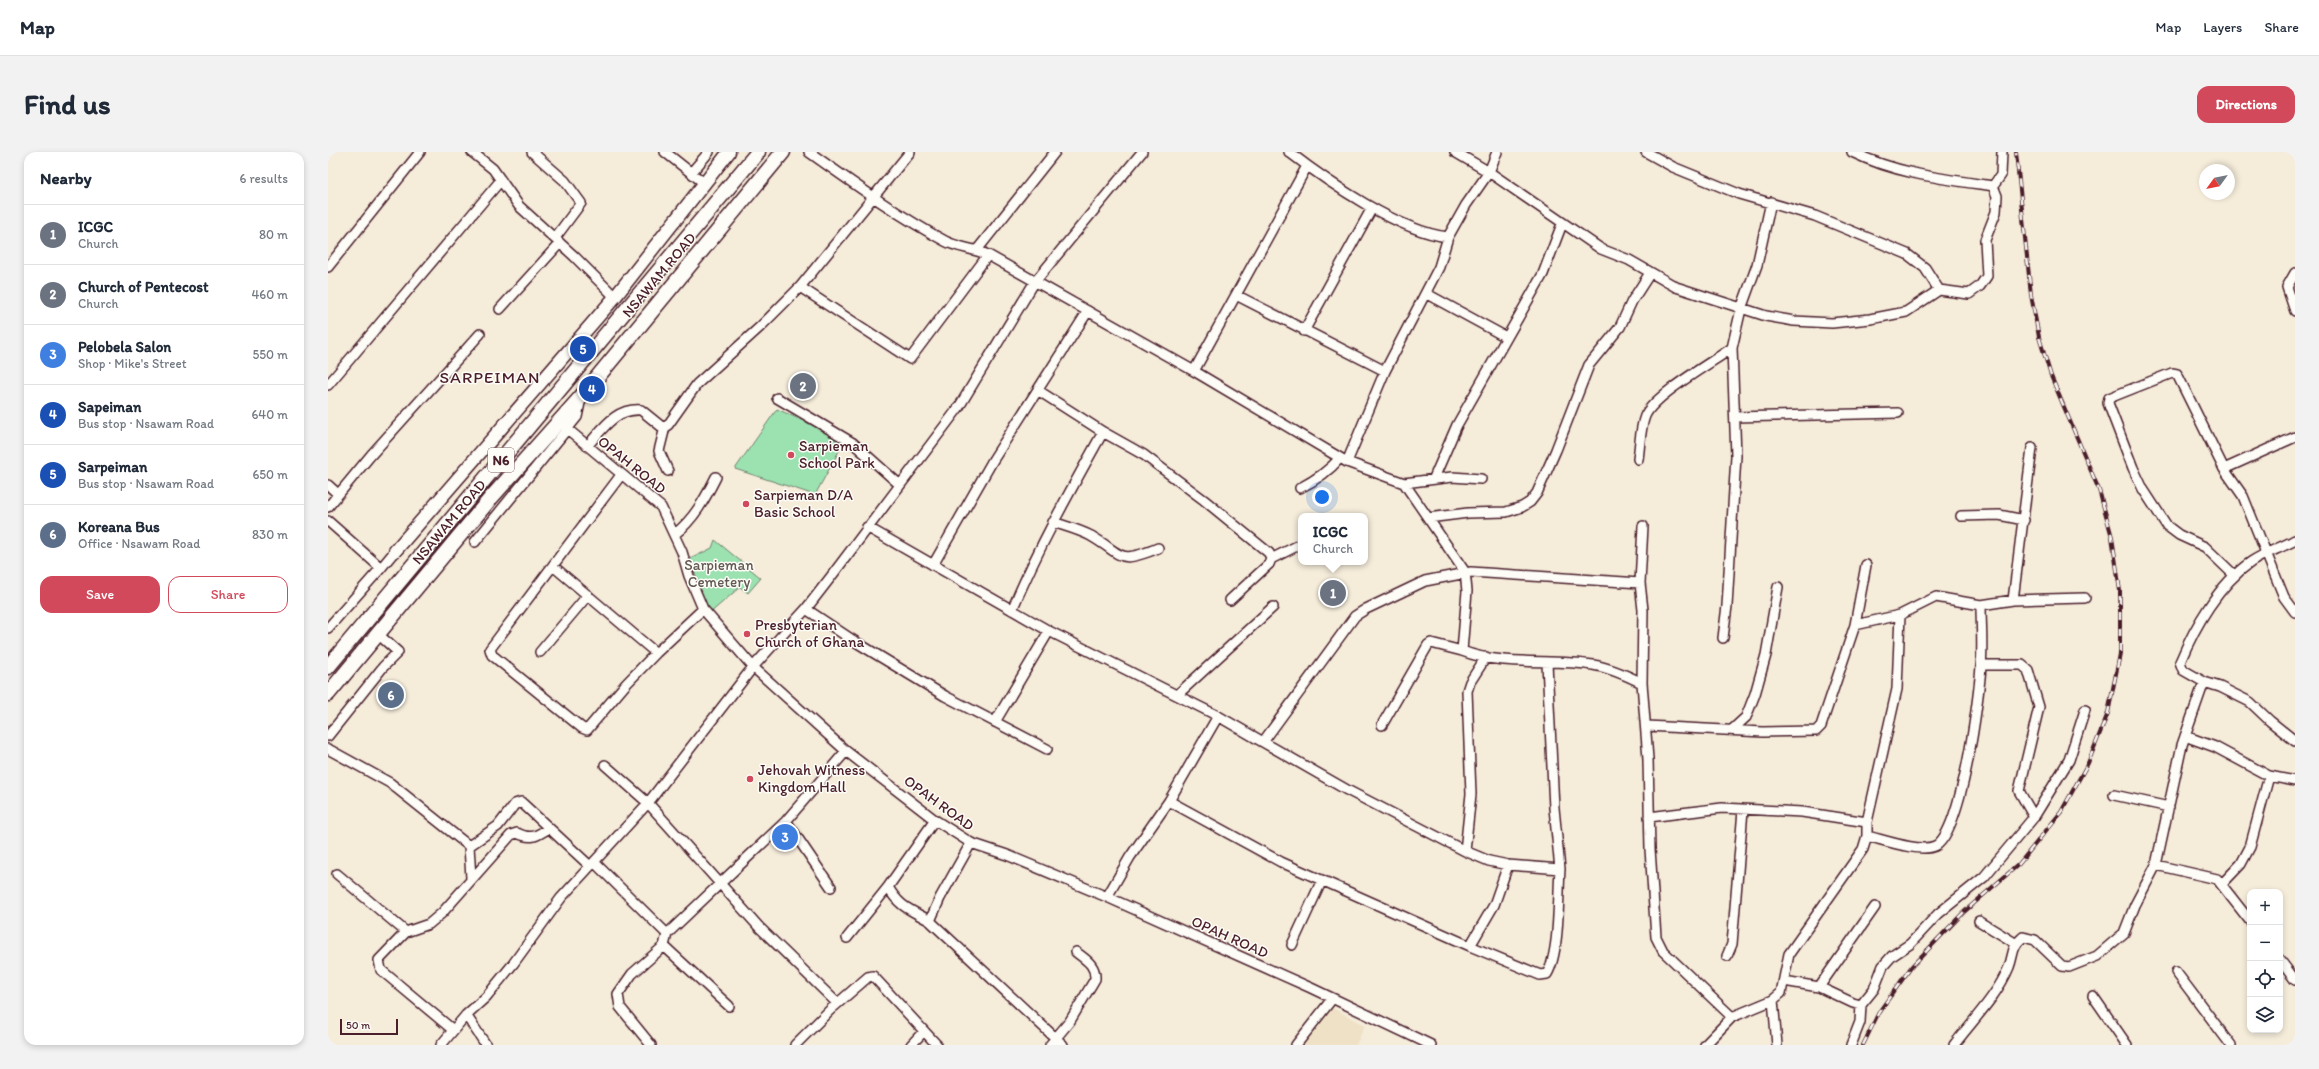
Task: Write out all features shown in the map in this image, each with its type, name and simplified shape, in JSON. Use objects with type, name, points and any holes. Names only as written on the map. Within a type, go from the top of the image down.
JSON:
[{"type":"highway","name":"NSAWAM ROAD","points":[[328,667],[758,152]]},
{"type":"highway","name":"NSAWAM ROAD","points":[[328,694],[490,499],[563,425],[581,396],[783,152]]},
{"type":"main road","points":[[395,551],[615,297],[728,152]]},
{"type":"street","points":[[328,266],[420,152]]},
{"type":"street","points":[[472,152],[484,159],[519,206],[558,241],[615,297]]},
{"type":"street","points":[[500,309],[558,241],[581,203],[564,181],[532,152]]},
{"type":"street","points":[[665,152],[704,183]]},
{"type":"street","points":[[692,173],[709,152]]},
{"type":"street","points":[[808,152],[873,196],[946,241],[977,250],[988,255],[1034,283],[1088,311],[1194,371],[1343,460],[1404,483],[1421,482],[1434,478],[1452,477],[1481,479]]},
{"type":"street","points":[[668,471],[659,451],[665,426],[668,425],[697,384],[760,327],[800,287],[910,152]]},
{"type":"street","points":[[977,250],[1055,152]]},
{"type":"street","points":[[441,1045],[466,1015],[486,997],[513,964],[561,898],[648,803],[753,667],[806,609],[959,407],[1034,283],[1142,152]]},
{"type":"street","points":[[1289,152],[1372,208],[1432,236],[1448,237]]},
{"type":"street","points":[[1455,152],[1489,172],[1562,224],[1601,249],[1629,260],[1676,287],[1741,309],[1794,321],[1832,323],[1870,319],[1906,312],[1940,290],[1969,294],[1980,286],[1987,276],[1985,240],[1996,212],[1997,196],[1993,186]]},
{"type":"street","points":[[1300,488],[1318,479],[1343,460],[1385,371],[1427,294],[1439,267],[1448,237],[1466,205],[1489,172],[1496,152]]},
{"type":"street","points":[[1646,152],[1673,167],[1739,194],[1771,202],[1815,216],[1907,254],[1925,268],[1940,290]]},
{"type":"street","points":[[1993,186],[2001,176],[2002,152]]},
{"type":"street","points":[[1855,153],[1898,171],[1928,177],[1993,186]]},
{"type":"street","points":[[1194,371],[1308,166]]},
{"type":"street","points":[[328,385],[501,180]]},
{"type":"street","points":[[1723,638],[1728,592],[1736,417],[1732,348],[1741,309],[1757,265],[1771,202]]},
{"type":"street","points":[[1304,331],[1372,208]]},
{"type":"street","points":[[1434,478],[1457,425],[1542,274],[1562,224]]},
{"type":"street","points":[[800,287],[910,359],[988,255]]},
{"type":"street","points":[[1428,518],[1468,513],[1506,512],[1522,507],[1530,502],[1537,493],[1556,450],[1589,365],[1620,327],[1632,301],[1650,273]]},
{"type":"street","points":[[2295,273],[2287,287],[2295,311]]},
{"type":"street","points":[[1427,294],[1506,337]]},
{"type":"street","points":[[1236,295],[1385,371]]},
{"type":"street","points":[[933,565],[994,460],[1039,391],[1088,311]]},
{"type":"street","points":[[328,507],[480,334]]},
{"type":"street","points":[[1638,459],[1645,417],[1650,408],[1664,395],[1732,348]]},
{"type":"street","points":[[2234,575],[2205,547],[2179,536],[2167,526],[2143,489],[2133,468],[2108,403],[2109,398],[2175,373],[2224,469],[2243,496],[2268,553],[2284,597],[2295,612]]},
{"type":"street","points":[[1039,391],[1103,432],[1144,455],[1198,495],[1269,553],[1271,558],[1269,564],[1230,600]]},
{"type":"street","points":[[776,398],[853,443],[900,485]]},
{"type":"street","points":[[587,446],[615,415],[625,411],[641,410],[658,425],[665,426]]},
{"type":"street","points":[[1736,417],[1898,413]]},
{"type":"street","points":[[475,542],[563,425]]},
{"type":"street","name":"OPAH ROAD","points":[[563,425],[621,475],[650,495],[661,507],[675,534],[689,576],[703,609],[753,667],[846,751],[935,820],[972,843],[1007,855],[1107,897],[1431,1045]]},
{"type":"street","points":[[1012,610],[1031,565],[1103,432]]},
{"type":"street","points":[[2224,469],[2295,437]]},
{"type":"street","points":[[2014,600],[2032,448]]},
{"type":"street","points":[[621,475],[492,644],[490,649],[492,654],[586,730],[626,684],[703,609]]},
{"type":"street","points":[[675,534],[696,514],[716,476]]},
{"type":"street","points":[[1404,483],[1465,572],[1467,591],[1462,651]]},
{"type":"street","points":[[328,485],[338,494]]},
{"type":"street","points":[[1961,516],[1999,515],[2024,520]]},
{"type":"street","points":[[328,521],[381,568]]},
{"type":"street","points":[[1053,522],[1090,535],[1120,557],[1136,557],[1158,548]]},
{"type":"street","points":[[1643,526],[1640,583],[1644,610],[1642,683],[1647,726],[1649,816],[1656,937],[1658,945],[1732,1017]]},
{"type":"street","points":[[867,527],[1049,631],[1218,716],[1347,790],[1465,851],[1489,861],[1508,865],[1560,869]]},
{"type":"street","points":[[2295,540],[2252,561],[2234,575],[2188,643],[2180,662],[2184,670],[2204,682],[2245,698],[2295,741]]},
{"type":"street","points":[[1271,558],[1298,545]]},
{"type":"street","points":[[328,628],[395,551]]},
{"type":"street","points":[[1647,726],[1784,733],[1816,731],[1821,726],[1855,625],[1866,565]]},
{"type":"street","points":[[553,566],[656,654]]},
{"type":"street","points":[[1263,742],[1355,616],[1366,608],[1425,581],[1465,572],[1585,578],[1640,583]]},
{"type":"street","points":[[1733,730],[1746,717],[1755,694],[1766,655],[1778,587]]},
{"type":"street","points":[[540,652],[588,595]]},
{"type":"street","points":[[1855,625],[1900,615],[1936,597],[1981,605],[2014,600],[2085,598]]},
{"type":"street","points":[[1867,836],[1926,849],[1936,846],[1944,838],[1959,805],[1976,708],[1981,665],[1981,605]]},
{"type":"street","points":[[1177,695],[1273,607]]},
{"type":"street","points":[[806,609],[899,669],[1047,749]]},
{"type":"street","points":[[1705,1045],[1732,1017],[1773,1000],[1782,993],[1789,954],[1854,863],[1867,836],[1868,822],[1897,689],[1900,615]]},
{"type":"street","points":[[995,722],[1049,631]]},
{"type":"street","points":[[328,736],[383,667],[398,652],[378,634]]},
{"type":"street","points":[[1382,725],[1428,645],[1431,643],[1486,657],[1548,663],[1593,665],[1620,672],[1642,683]]},
{"type":"street","points":[[1465,851],[1471,794],[1467,691],[1470,682],[1486,657]]},
{"type":"street","points":[[1169,801],[1281,862],[1470,946],[1540,975],[1547,974],[1551,967],[1557,920],[1560,869],[1554,808],[1548,663]]},
{"type":"street","points":[[1981,665],[2022,664],[2028,670],[2039,707],[2019,791],[2034,817]]},
{"type":"street","points":[[1954,1045],[1985,1007],[2009,967],[2015,943],[2023,937],[2034,940],[2062,966],[2069,967],[2097,956],[2124,933],[2135,905],[2156,865],[2185,736],[2204,682]]},
{"type":"street","points":[[1851,1045],[1860,1022],[1861,1005],[1874,988],[1883,966],[1892,956],[1910,944],[1938,914],[1984,877],[2044,803],[2069,760],[2085,710]]},
{"type":"street","points":[[1107,897],[1130,857],[1169,801],[1218,716]]},
{"type":"street","points":[[2185,736],[2215,747],[2269,776],[2295,781]]},
{"type":"street","points":[[328,749],[390,783],[469,846],[471,878]]},
{"type":"street","points":[[651,1045],[620,1007],[618,994],[632,974],[664,946],[667,934],[720,882],[786,821],[846,751]]},
{"type":"street","points":[[605,765],[648,803],[759,927],[837,1004]]},
{"type":"street","points":[[2222,884],[2241,864],[2250,847],[2269,776]]},
{"type":"street","points":[[2114,795],[2169,807]]},
{"type":"street","points":[[469,846],[498,826],[515,804],[521,802],[592,864],[667,934]]},
{"type":"street","points":[[1649,816],[1722,808],[1802,812],[1868,822]]},
{"type":"street","points":[[1727,956],[1732,944],[1743,810]]},
{"type":"street","points":[[847,938],[888,887],[935,820]]},
{"type":"street","points":[[786,821],[832,887]]},
{"type":"street","points":[[498,826],[524,837],[535,837],[549,828]]},
{"type":"street","points":[[453,1030],[381,970],[379,960],[406,932],[429,924],[442,913],[471,878],[511,835],[517,833]]},
{"type":"street","points":[[930,921],[940,898],[972,843]]},
{"type":"street","points":[[1470,946],[1494,905],[1508,865]]},
{"type":"street","points":[[2156,865],[2212,877],[2222,884],[2247,917]]},
{"type":"street","points":[[337,874],[406,932]]},
{"type":"street","points":[[1292,945],[1322,880]]},
{"type":"street","points":[[888,887],[895,899],[904,907],[930,921],[1056,1043],[1095,979],[1096,971],[1093,965],[1076,952]]},
{"type":"street","points":[[1819,987],[1875,907]]},
{"type":"street","points":[[1979,921],[2015,943]]},
{"type":"street","points":[[664,946],[729,1006]]},
{"type":"street","points":[[2281,961],[2295,980]]},
{"type":"street","points":[[2176,972],[2231,1045]]},
{"type":"street","points":[[795,1045],[837,1004],[868,977],[873,976],[937,1045]]},
{"type":"street","points":[[1784,981],[1819,987],[1853,1003],[1861,1005]]},
{"type":"street","points":[[2093,996],[2125,1042],[2115,1045]]},
{"type":"street","points":[[1296,1045],[1332,999]]},
{"type":"street","points":[[1773,1000],[1777,1045]]},
{"type":"street","points":[[466,1015],[486,1045]]},
{"type":"street","points":[[911,1045],[924,1031]]},
{"type":"shaded area","points":[[1332,1008],[1365,1025],[1356,1045],[1301,1045]]},
{"type":"green space","name":"Sarpieman School Park","points":[[777,409],[845,440],[815,495],[735,469]]},
{"type":"green space","name":"Sarpieman Cemetery","points":[[715,540],[761,578],[748,593],[740,587],[709,614],[690,559],[712,548]]},
{"type":"railway","points":[[1863,1045],[1879,1012],[1912,966],[1964,912],[2019,864],[2061,812],[2088,763],[2108,713],[2120,654],[2120,591],[2112,537],[2099,490],[2051,376],[2039,337],[2031,295],[2016,152]]},
{"type":"place","name":"Sarpeiman","points":[[583,349]]},
{"type":"place","name":"Church of Pentecost","points":[[803,386]]},
{"type":"place","name":"Sapeiman","points":[[592,389]]},
{"type":"place","name":"Sarpieman School Park","points":[[791,455]]},
{"type":"place","name":"Sarpieman D/A Basic School","points":[[746,504]]},
{"type":"place","name":"ICGC","points":[[1333,593]]},
{"type":"place","name":"Presbyterian Church of Ghana","points":[[747,634]]},
{"type":"place","name":"Koreana Bus","points":[[391,695]]},
{"type":"place","name":"Jehovah Witness Kingdom Hall","points":[[750,779]]},
{"type":"place","name":"Pelobela Salon","points":[[785,837]]},
{"type":"district","name":"SARPEIMAN","points":[[490,377]]}]
